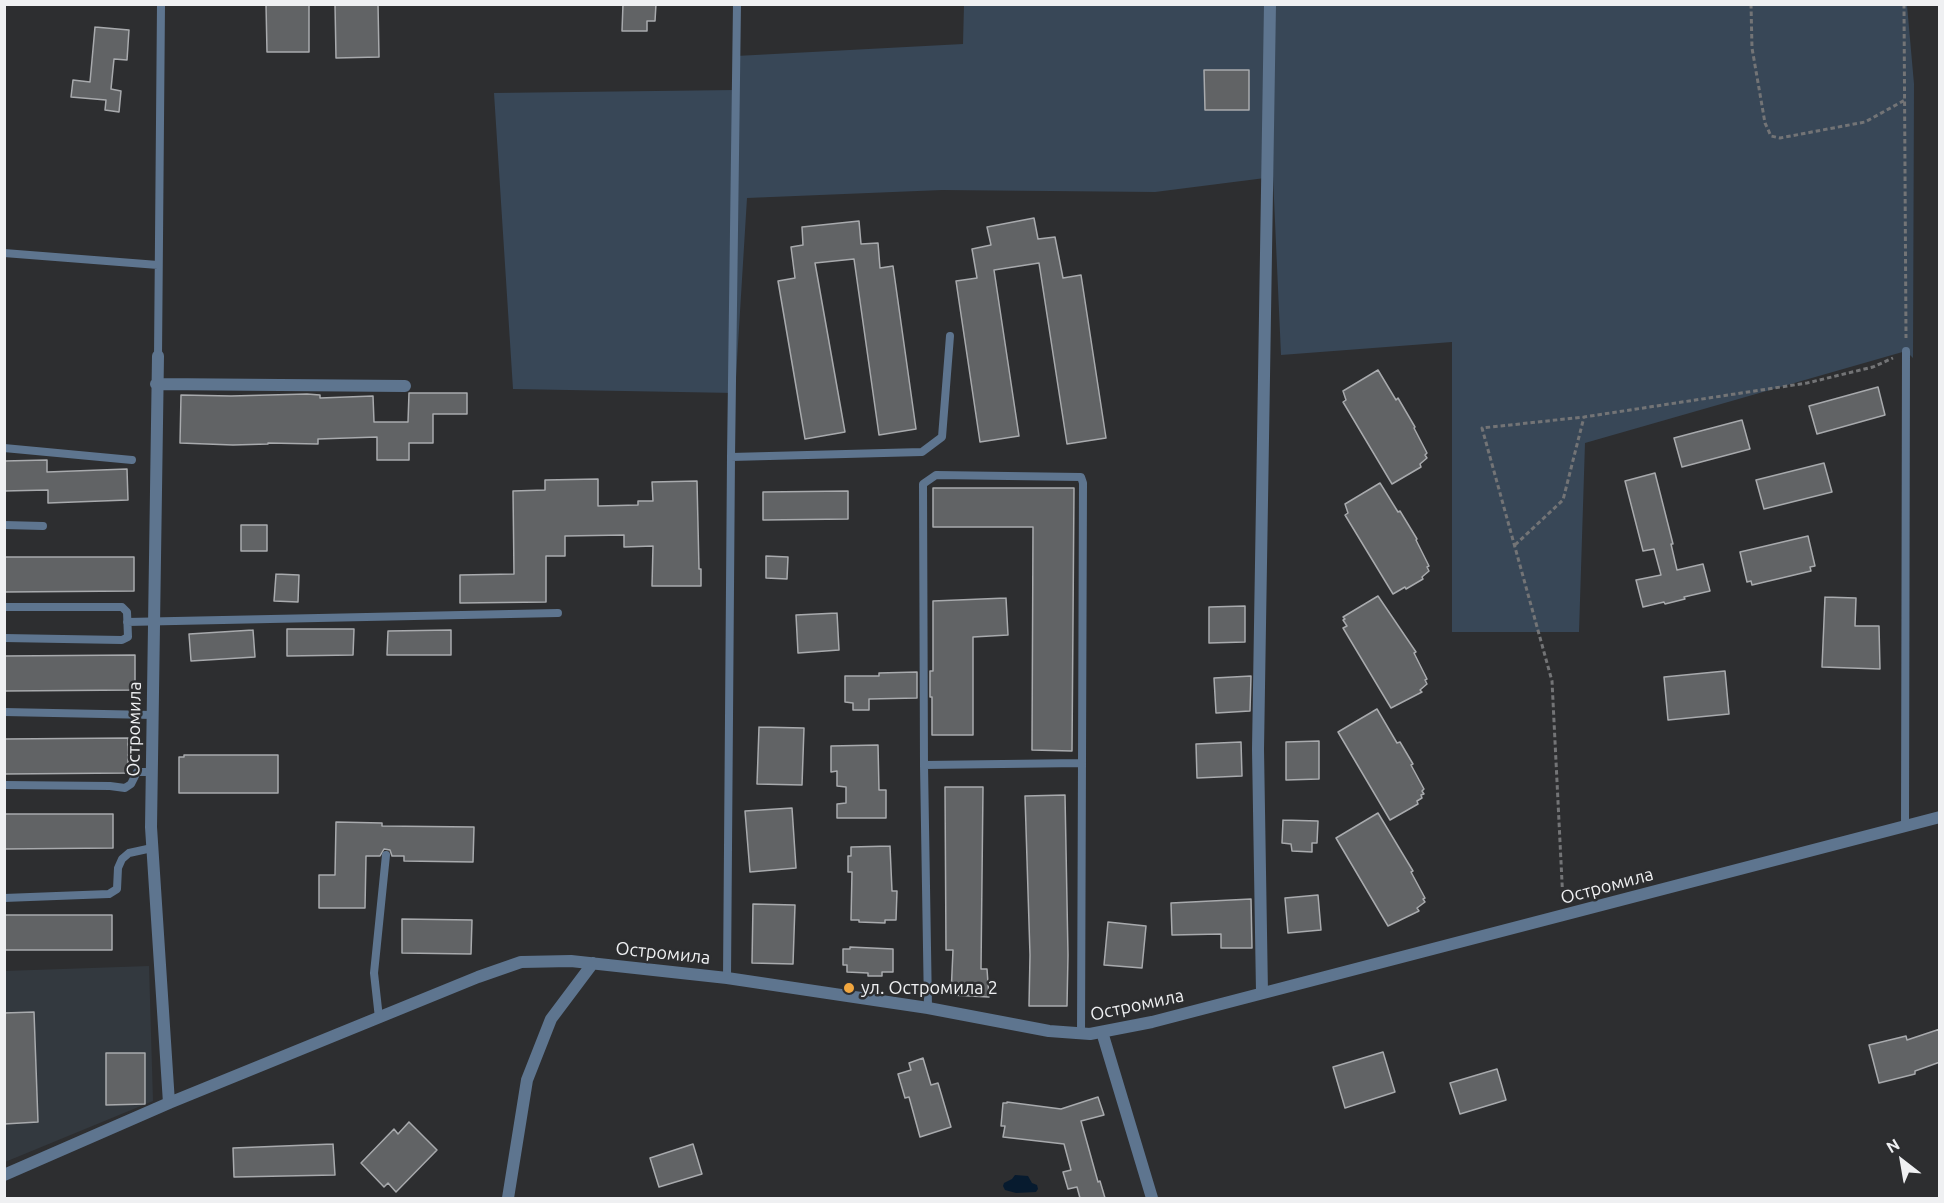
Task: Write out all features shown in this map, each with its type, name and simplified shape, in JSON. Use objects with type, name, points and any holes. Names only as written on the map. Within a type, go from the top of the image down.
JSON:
[{"type":"street","points":[[1262,993],[1258,749],[1270,4]]},
{"type":"street","name":"Остромила","points":[[158,356],[152,848],[169,1103]]},
{"type":"street","points":[[156,384],[405,386]]},
{"type":"street","name":"Остромила","points":[[4,1175],[169,1103],[520,962],[571,961],[727,978],[928,1008],[1043,1030],[1090,1034],[1152,1022],[1940,817]]},
{"type":"street","points":[[508,1198],[527,1080],[550,1019],[593,963]]},
{"type":"street","points":[[1101,1032],[1152,1198]]},
{"type":"lane","points":[[158,356],[160,4]]},
{"type":"lane","points":[[727,978],[737,4]]},
{"type":"lane","points":[[4,253],[158,265]]},
{"type":"lane","points":[[731,457],[922,452],[942,437],[950,336]]},
{"type":"lane","points":[[1905,826],[1906,351]]},
{"type":"lane","points":[[4,448],[132,460]]},
{"type":"lane","points":[[928,1008],[923,484],[936,475],[1080,477],[1083,483],[1081,1034]]},
{"type":"lane","points":[[4,525],[43,526]]},
{"type":"lane","points":[[4,607],[122,607],[126,612],[128,637],[125,640],[4,639]]},
{"type":"lane","points":[[127,622],[558,613]]},
{"type":"lane","points":[[4,712],[153,715]]},
{"type":"lane","points":[[924,765],[1081,763]]},
{"type":"lane","points":[[4,785],[125,788],[137,772],[152,772]]},
{"type":"lane","points":[[4,898],[109,894],[117,889],[118,868],[122,860],[129,853],[152,848]]},
{"type":"lane","points":[[379,1018],[374,973],[386,855]]},
{"type":"path","points":[[1751,4],[1752,48],[1765,123],[1771,136],[1780,138],[1865,122],[1905,100]]},
{"type":"path","points":[[1564,916],[1552,681],[1482,428],[1584,417],[1807,383],[1873,367],[1906,351],[1904,4]]},
{"type":"path","points":[[1515,545],[1563,500],[1584,417]]},
{"type":"shaded area","points":[[964,5],[1907,5],[1914,84],[1913,358],[1906,351],[1585,443],[1579,632],[1452,632],[1452,342],[1281,355],[1273,177],[1155,192],[942,190],[747,198],[735,393],[513,389],[494,93],[735,90],[736,56],[963,44]]},
{"type":"shaded area","points":[[149,966],[153,1101],[5,1162],[4,971]]},
{"type":"shaded area","points":[[1015,1175],[1028,1176],[1032,1183],[1037,1185],[1036,1192],[1016,1193],[1005,1190],[1004,1183]]},
{"type":"building","points":[[266,4],[309,4],[309,52],[267,52]]},
{"type":"building","points":[[335,4],[378,4],[379,57],[336,58]]},
{"type":"building","points":[[623,4],[656,4],[655,21],[647,21],[647,31],[622,31]]},
{"type":"building","points":[[95,27],[129,30],[127,60],[114,59],[111,89],[121,91],[119,112],[105,110],[106,100],[71,97],[73,80],[90,82]]},
{"type":"building","points":[[1204,70],[1249,70],[1249,110],[1205,110]]},
{"type":"building","points":[[1034,218],[1038,239],[1055,237],[1063,278],[1081,275],[1106,438],[1067,444],[1039,263],[994,270],[1019,436],[980,442],[956,281],[977,278],[972,249],[991,245],[987,227]]},
{"type":"building","points":[[859,221],[861,244],[878,243],[880,268],[893,266],[916,429],[879,435],[854,259],[815,263],[845,432],[805,439],[778,281],[795,278],[791,247],[803,245],[802,227]]},
{"type":"building","points":[[1378,370],[1396,400],[1398,398],[1427,453],[1425,455],[1427,458],[1420,464],[1421,467],[1392,484],[1343,402],[1346,400],[1343,391]]},
{"type":"building","points":[[1878,387],[1885,415],[1817,434],[1809,406]]},
{"type":"building","points":[[409,393],[467,393],[467,414],[433,414],[433,443],[409,443],[409,460],[377,460],[377,437],[318,439],[318,444],[180,443],[181,395],[307,394],[320,395],[320,398],[373,396],[374,422],[408,422]]},
{"type":"building","points":[[1742,420],[1750,449],[1682,467],[1674,438]]},
{"type":"building","points":[[47,460],[47,472],[127,469],[128,500],[48,503],[48,490],[4,491],[4,461]]},
{"type":"building","points":[[1824,463],[1832,492],[1764,509],[1756,480]]},
{"type":"building","points":[[1655,473],[1673,544],[1671,544],[1677,570],[1703,564],[1710,591],[1665,604],[1664,602],[1643,607],[1636,580],[1661,575],[1654,549],[1643,551],[1625,481]]},
{"type":"building","points":[[598,479],[598,506],[638,505],[638,501],[653,501],[652,482],[697,481],[701,586],[652,586],[653,546],[624,547],[624,535],[565,536],[565,556],[546,556],[546,602],[460,603],[460,575],[514,574],[513,491],[545,490],[545,480]]},
{"type":"building","points":[[1380,483],[1417,539],[1429,566],[1427,567],[1429,571],[1422,577],[1423,579],[1393,594],[1345,515],[1348,513],[1345,504]]},
{"type":"building","points":[[933,488],[1074,488],[1072,751],[1032,750],[1033,527],[933,527]]},
{"type":"building","points":[[848,491],[848,519],[763,520],[763,492]]},
{"type":"building","points":[[241,525],[267,525],[267,551],[241,551]]},
{"type":"building","points":[[1808,536],[1815,566],[1810,567],[1811,571],[1752,585],[1751,581],[1747,582],[1740,552]]},
{"type":"building","points":[[766,556],[788,557],[787,579],[766,578]]},
{"type":"building","points":[[4,557],[134,557],[134,591],[4,592]]},
{"type":"building","points":[[276,574],[299,575],[298,602],[274,601]]},
{"type":"building","points":[[1378,596],[1416,652],[1414,653],[1427,679],[1425,680],[1427,684],[1420,690],[1422,692],[1391,708],[1343,628],[1347,626],[1343,617]]},
{"type":"building","points":[[1825,597],[1856,598],[1855,626],[1879,626],[1880,669],[1822,667]]},
{"type":"building","points":[[1006,598],[1008,635],[973,637],[973,735],[932,735],[930,671],[933,671],[933,601]]},
{"type":"building","points":[[1245,606],[1245,642],[1209,643],[1209,607]]},
{"type":"building","points":[[837,613],[839,650],[798,653],[796,615]]},
{"type":"building","points":[[287,629],[354,629],[353,655],[287,656]]},
{"type":"building","points":[[253,630],[255,657],[191,661],[189,634]]},
{"type":"building","points":[[451,630],[451,655],[387,655],[388,631]]},
{"type":"building","points":[[135,655],[135,690],[4,691],[4,656]]},
{"type":"building","points":[[1725,671],[1729,714],[1668,720],[1664,677]]},
{"type":"building","points":[[917,672],[917,698],[869,699],[869,710],[853,710],[853,703],[845,702],[845,676],[879,676],[879,673]]},
{"type":"building","points":[[1251,676],[1250,711],[1216,713],[1214,678]]},
{"type":"building","points":[[1377,709],[1397,743],[1400,742],[1413,764],[1411,765],[1424,789],[1422,798],[1417,801],[1418,804],[1390,820],[1338,732]]},
{"type":"building","points":[[759,727],[804,728],[802,785],[757,784]]},
{"type":"building","points":[[128,738],[128,773],[4,774],[4,739]]},
{"type":"building","points":[[1319,741],[1319,779],[1286,780],[1286,742]]},
{"type":"building","points":[[1241,742],[1242,776],[1197,778],[1196,744]]},
{"type":"building","points":[[878,745],[879,790],[886,790],[886,818],[837,818],[837,804],[846,803],[846,787],[837,786],[837,771],[831,772],[831,746]]},
{"type":"building","points":[[184,755],[278,755],[278,793],[179,793],[179,757],[184,757]]},
{"type":"building","points":[[945,787],[983,787],[981,969],[987,969],[989,997],[951,995],[953,950],[946,950]]},
{"type":"building","points":[[1065,795],[1067,1006],[1029,1006],[1030,955],[1025,796]]},
{"type":"building","points":[[792,808],[796,868],[750,872],[745,811]]},
{"type":"building","points":[[1378,813],[1413,871],[1411,872],[1425,898],[1423,899],[1425,902],[1417,908],[1419,911],[1388,926],[1336,838]]},
{"type":"building","points":[[4,814],[113,814],[113,848],[4,849]]},
{"type":"building","points":[[1283,820],[1318,821],[1317,843],[1312,843],[1312,852],[1292,851],[1291,844],[1282,843]]},
{"type":"building","points":[[336,822],[382,823],[382,826],[474,827],[473,862],[404,861],[404,856],[392,856],[390,850],[384,849],[380,856],[366,856],[365,908],[319,908],[319,875],[335,875]]},
{"type":"building","points":[[890,846],[892,891],[897,891],[896,920],[885,920],[885,923],[851,920],[852,872],[848,872],[848,856],[851,856],[851,847]]},
{"type":"building","points":[[1318,895],[1321,930],[1288,933],[1285,898]]},
{"type":"building","points":[[1251,899],[1252,948],[1221,948],[1221,934],[1172,935],[1171,903]]},
{"type":"building","points":[[753,904],[795,905],[793,964],[752,963]]},
{"type":"building","points":[[4,915],[112,915],[112,950],[4,950]]},
{"type":"building","points":[[402,919],[472,920],[471,954],[402,953]]},
{"type":"building","points":[[1108,922],[1146,926],[1142,968],[1104,965]]},
{"type":"building","points":[[850,947],[893,949],[893,972],[882,972],[882,976],[868,976],[868,973],[847,972],[847,965],[843,965],[843,949],[850,949]]},
{"type":"building","points":[[34,1012],[38,1122],[4,1124],[4,1013]]},
{"type":"building","points":[[1940,1029],[1940,1062],[1915,1071],[1915,1074],[1879,1083],[1869,1045],[1906,1036],[1907,1040]]},
{"type":"building","points":[[1383,1052],[1395,1092],[1345,1108],[1333,1067]]},
{"type":"building","points":[[106,1053],[145,1053],[145,1104],[106,1105]]},
{"type":"building","points":[[923,1058],[931,1085],[938,1083],[951,1127],[920,1137],[909,1097],[905,1098],[898,1074],[911,1070],[909,1063]]},
{"type":"building","points":[[1497,1069],[1506,1100],[1460,1114],[1450,1083]]},
{"type":"building","points":[[1098,1097],[1104,1115],[1081,1121],[1098,1182],[1100,1181],[1105,1198],[1080,1198],[1077,1187],[1068,1189],[1063,1172],[1071,1170],[1064,1144],[1003,1137],[1005,1126],[1001,1126],[1003,1103],[1061,1109]]},
{"type":"building","points":[[409,1122],[437,1150],[396,1192],[388,1183],[384,1187],[361,1163],[394,1129],[398,1134]]},
{"type":"building","points":[[333,1144],[335,1175],[234,1177],[233,1148]]},
{"type":"building","points":[[693,1144],[702,1174],[659,1187],[650,1158]]},
{"type":"place","name":"ул. Остромила 2","points":[[849,988]]}]
